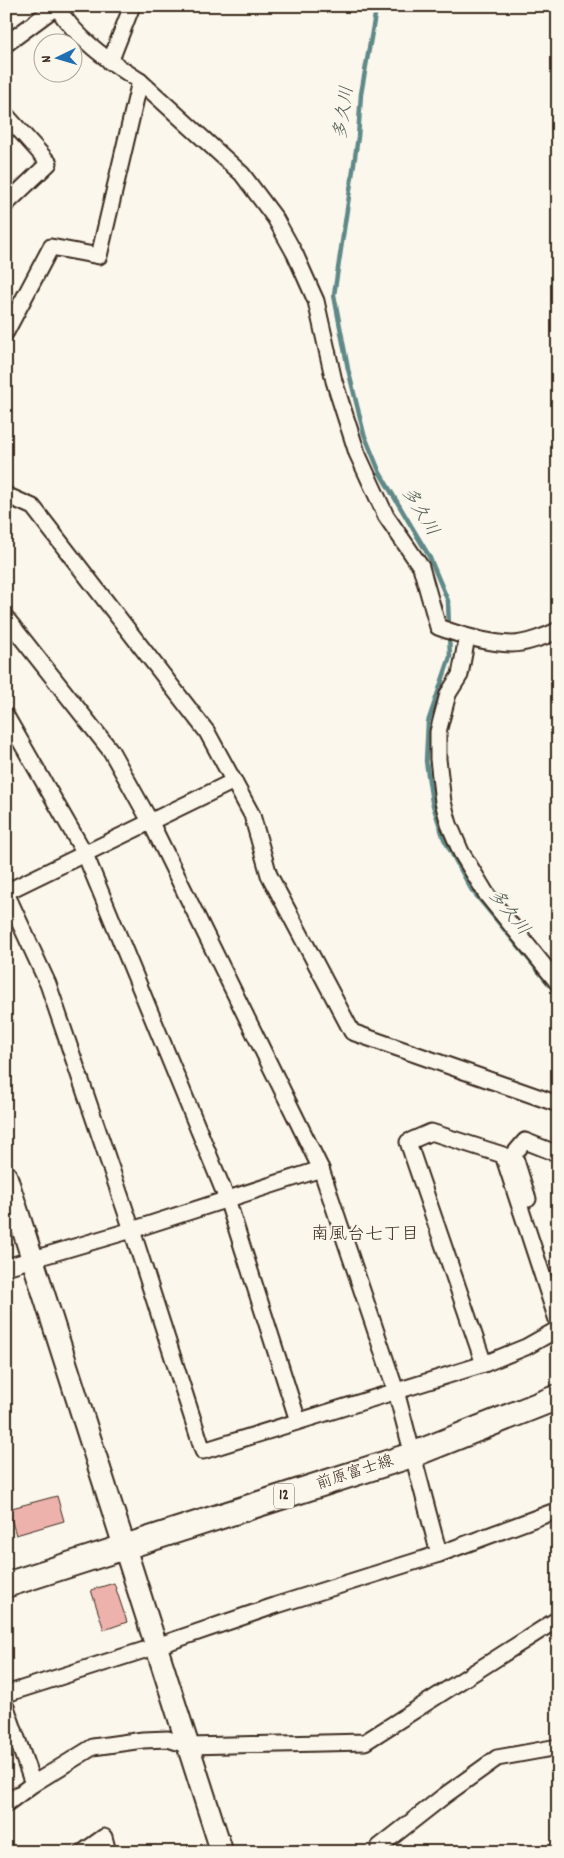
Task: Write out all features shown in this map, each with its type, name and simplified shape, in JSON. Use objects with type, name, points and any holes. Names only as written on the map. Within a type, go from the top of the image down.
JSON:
[{"type":"main road","name":"前原富士線","points":[[6,1585],[412,1455],[558,1397]]},
{"type":"street","points":[[6,44],[56,6],[73,30],[110,62],[140,81],[242,174],[275,218],[295,254],[316,301],[334,382],[357,453],[386,516],[420,567],[438,627],[462,635],[514,644],[558,630]]},
{"type":"street","points":[[110,62],[132,6]]},
{"type":"street","points":[[6,332],[51,247],[99,256],[140,81]]},
{"type":"street","points":[[6,115],[49,163],[6,204]]},
{"type":"street","points":[[6,495],[33,507],[208,732],[252,815],[269,875],[352,1032],[558,1104]]},
{"type":"street","points":[[6,618],[111,750],[151,822],[321,1169],[396,1391],[439,1554]]},
{"type":"street","points":[[462,635],[460,675],[448,694],[438,732],[438,759],[443,802],[449,824],[461,852],[487,895],[558,983]]},
{"type":"street","points":[[6,716],[85,854],[227,1199],[298,1421]]},
{"type":"street","points":[[234,781],[6,893],[48,984],[132,1230],[203,1451],[484,1364],[526,1347],[558,1329]]},
{"type":"street","points":[[484,1364],[408,1142],[431,1132],[503,1156],[558,1322]]},
{"type":"street","points":[[558,1154],[525,1141],[514,1154],[558,1299]]},
{"type":"street","points":[[6,1267],[132,1230],[321,1169]]},
{"type":"street","points":[[6,1176],[222,1852]]},
{"type":"street","points":[[6,1694],[439,1554],[558,1510]]},
{"type":"street","points":[[6,1804],[33,1784],[93,1747],[143,1740],[168,1739],[189,1746],[365,1742],[558,1619]]},
{"type":"street","points":[[6,1707],[33,1784]]},
{"type":"street","points":[[379,1846],[497,1758],[558,1747]]},
{"type":"street","points":[[83,1852],[104,1837],[108,1852]]},
{"type":"green space","points":[[298,1845],[316,1852],[263,1852],[274,1847]]},
{"type":"building","points":[[57,1496],[64,1521],[16,1535],[8,1509]]},
{"type":"building","points":[[114,1583],[127,1622],[104,1630],[91,1590]]},
{"type":"waterway","name":"多久川","points":[[378,6],[361,94],[358,137],[334,295],[348,369],[364,434],[380,473],[429,556],[448,601],[449,627]]},
{"type":"waterway","name":"多久川","points":[[449,635],[450,657],[428,722],[426,761],[432,802],[444,839],[471,889],[558,995]]},
{"type":"district","name":"南風台七丁目","points":[[365,1235]]}]
